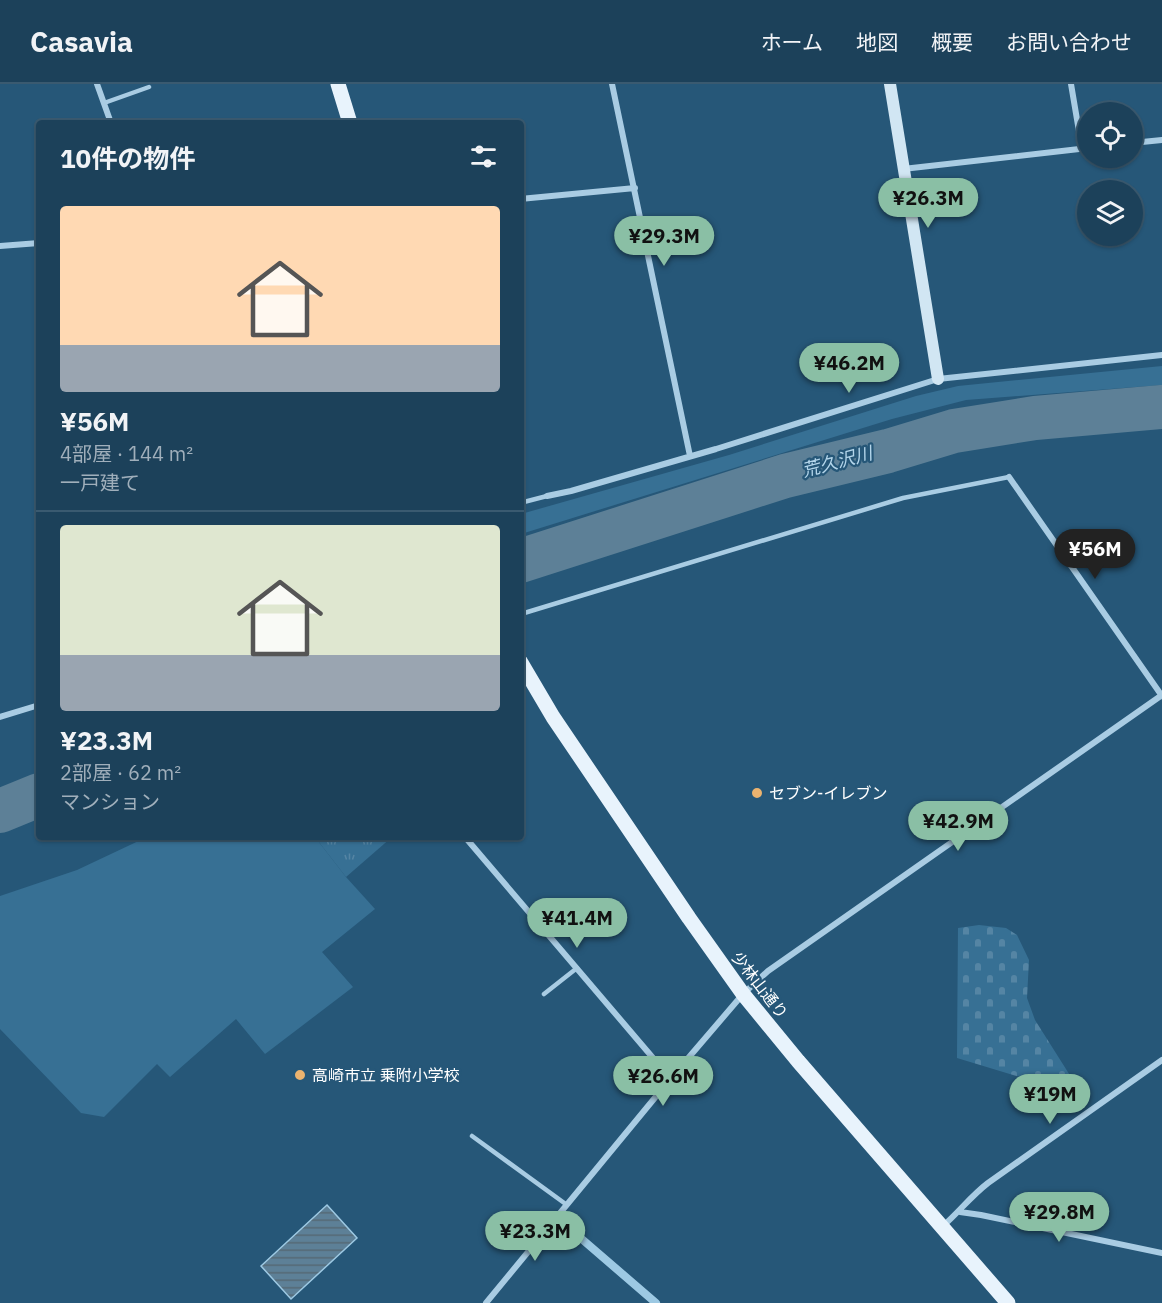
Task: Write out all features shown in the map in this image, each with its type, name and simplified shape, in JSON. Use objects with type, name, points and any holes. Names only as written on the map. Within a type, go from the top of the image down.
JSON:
[{"type":"main road","points":[[338,84],[349,120]]},
{"type":"main road","name":"少林山通り","points":[[524,668],[553,717],[743,994],[798,1061],[1008,1303]]},
{"type":"street","points":[[97,84],[110,120]]},
{"type":"street","points":[[612,84],[690,456]]},
{"type":"street","points":[[890,84],[938,380]]},
{"type":"street","points":[[1071,84],[1077,112]]},
{"type":"street","points":[[1143,143],[1162,140]]},
{"type":"street","points":[[903,169],[1077,150]]},
{"type":"street","points":[[524,199],[635,188]]},
{"type":"street","points":[[0,246],[36,243]]},
{"type":"street","points":[[547,496],[690,456],[938,380],[1162,355]]},
{"type":"street","points":[[486,1303],[672,1077],[743,994],[768,971],[1162,696],[1009,477]]},
{"type":"street","points":[[0,717],[36,706]]},
{"type":"street","points":[[468,840],[659,1065],[672,1077]]},
{"type":"street","points":[[943,1227],[960,1212],[971,1196],[988,1183],[1162,1060]]},
{"type":"street","points":[[960,1212],[1162,1253]]},
{"type":"lane","points":[[104,103],[149,87]]},
{"type":"lane","points":[[524,613],[903,498],[1009,477]]},
{"type":"lane","points":[[524,502],[547,496]]},
{"type":"lane","points":[[544,994],[578,968]]},
{"type":"lane","points":[[472,1136],[567,1205]]},
{"type":"green space","points":[[1162,366],[1162,385],[966,400],[892,419],[524,533],[524,513],[729,455],[916,396],[958,386]]},
{"type":"green space","points":[[141,840],[317,840],[375,909],[322,952],[353,987],[265,1054],[236,1019],[170,1077],[157,1064],[104,1117],[81,1113],[0,1029],[0,896],[77,870]]},
{"type":"green space","points":[[317,840],[389,840],[346,877]]},
{"type":"green space","points":[[979,925],[1006,928],[1017,935],[1029,960],[1027,998],[1035,1020],[1071,1077],[1042,1082],[1030,1080],[957,1058],[958,928]]},
{"type":"shaded area","points":[[327,1205],[357,1238],[291,1299],[261,1266]]},
{"type":"waterway","name":"荒久沢川","points":[[524,560],[785,476],[888,451],[954,431],[1035,418],[1162,407]]},
{"type":"waterway","name":"荒久沢川","points":[[0,811],[36,796]]},
{"type":"waterway","points":[[569,1228],[656,1303]]},
{"type":"place","name":"セブン-イレブン","points":[[757,793]]},
{"type":"place","name":"高崎市立 乗附小学校","points":[[300,1075]]}]
